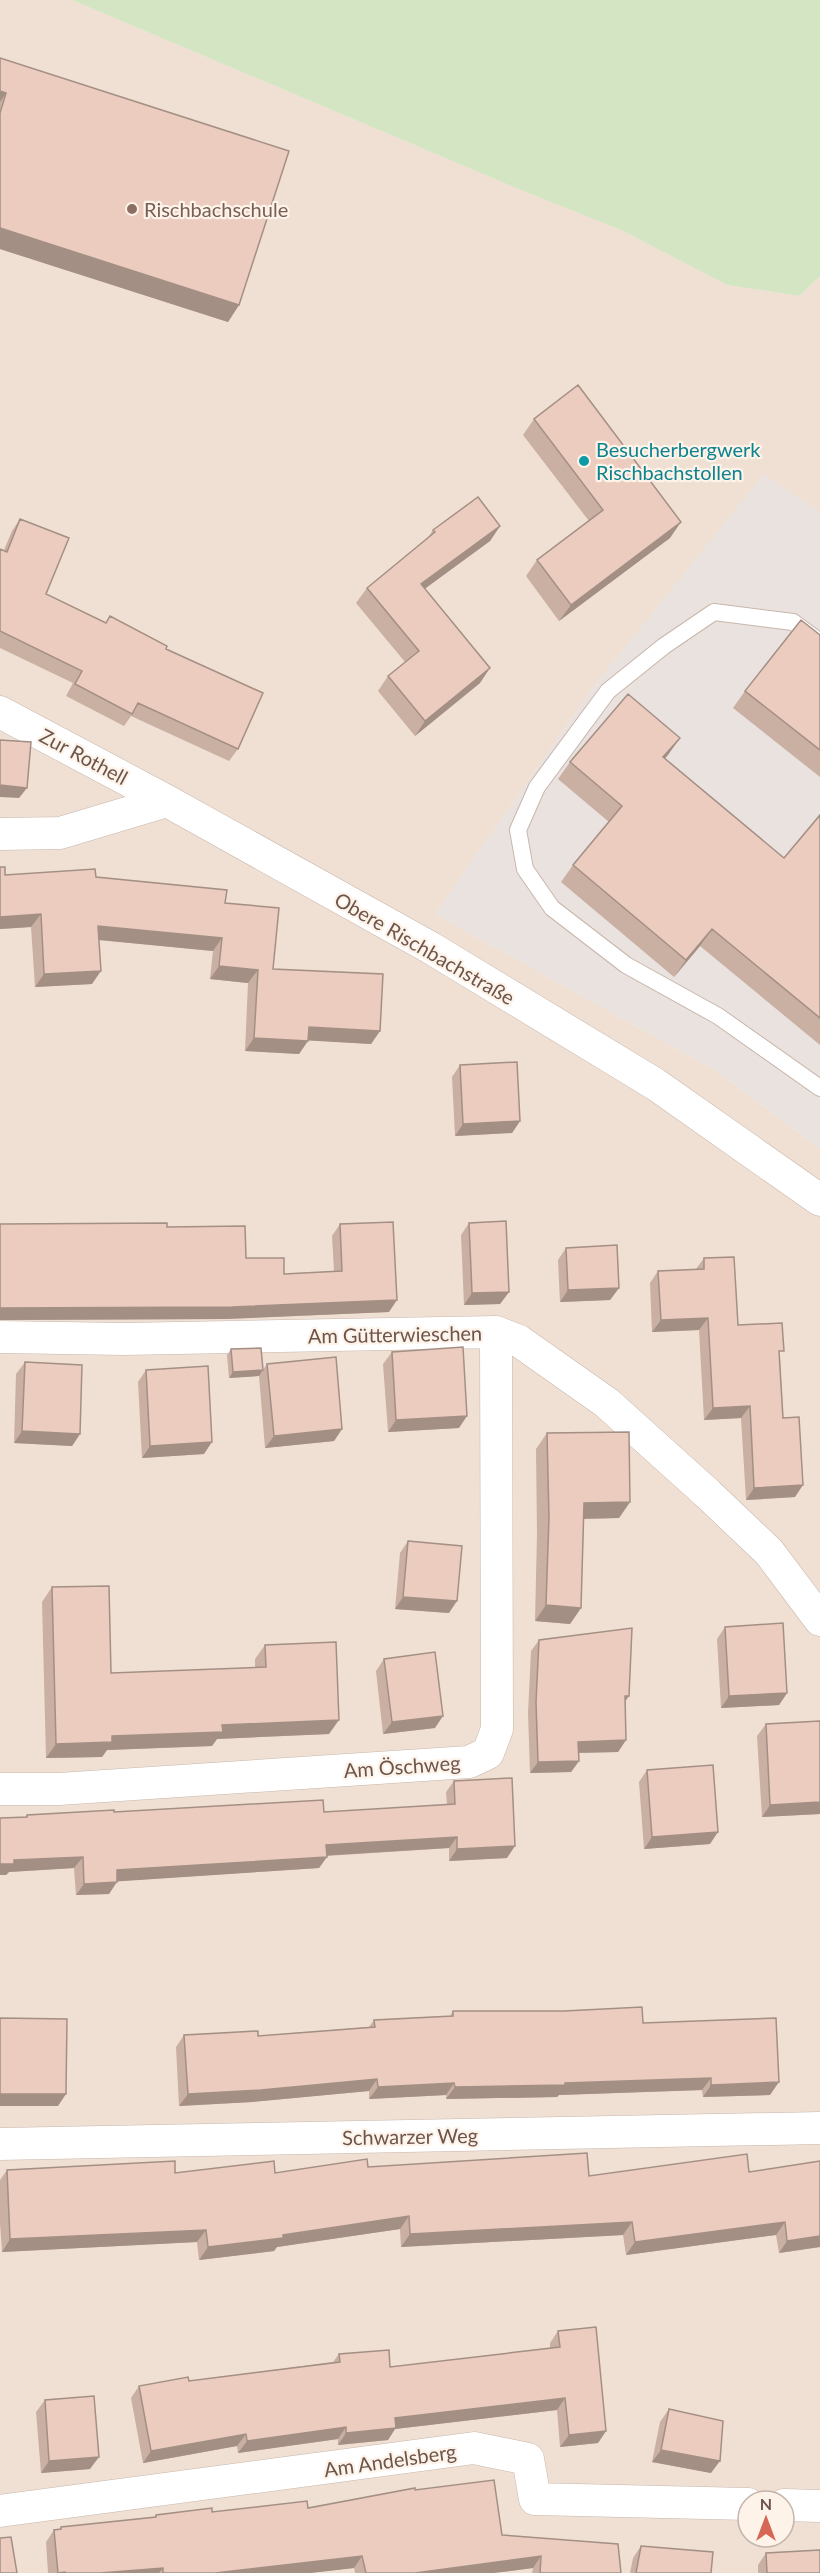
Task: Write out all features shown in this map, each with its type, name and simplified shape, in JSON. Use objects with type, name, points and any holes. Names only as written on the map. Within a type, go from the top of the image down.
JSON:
[{"type":"street","name":"Zur Rothell","points":[[0,712],[167,801]]},
{"type":"street","points":[[0,834],[60,833],[167,801]]},
{"type":"street","name":"Obere Rischbachstraße","points":[[167,801],[431,948],[655,1084],[820,1200]]},
{"type":"street","name":"Am Gütterwieschen","points":[[0,1337],[124,1339],[496,1332],[519,1341],[607,1403],[769,1552],[820,1620]]},
{"type":"street","name":"Am Öschweg","points":[[0,1789],[59,1790],[469,1762],[488,1753],[496,1729],[496,1332]]},
{"type":"street","name":"Schwarzer Weg","points":[[0,2144],[820,2128]]},
{"type":"street","name":"Am Andelsberg","points":[[0,2511],[474,2448],[528,2459],[535,2499],[736,2504]]},
{"type":"street","points":[[796,2505],[820,2506]]},
{"type":"lane","points":[[820,642],[793,622],[714,612],[664,646],[609,691],[537,787],[518,830],[525,869],[552,908],[626,965],[718,1016],[820,1088]]},
{"type":"shaded area","points":[[0,0],[72,0],[516,188],[621,230],[727,285],[800,296],[820,276],[820,513],[764,475],[597,682],[435,914],[716,1071],[820,1149],[820,2573],[0,2573]]},
{"type":"shaded area","points":[[764,474],[820,513],[820,1149],[716,1071],[435,914],[597,682]]},
{"type":"green space","points":[[72,0],[820,0],[820,276],[800,296],[727,285],[621,230],[516,188]]},
{"type":"building","name":"Rischbachschule","points":[[0,58],[289,151],[239,305],[0,228],[0,113],[6,93],[0,91]]},
{"type":"building","points":[[578,385],[681,522],[571,605],[537,560],[603,510],[534,419]]},
{"type":"building","points":[[478,497],[500,526],[421,584],[490,668],[425,721],[388,676],[419,651],[367,588],[435,532],[433,530]]},
{"type":"building","points":[[20,519],[69,538],[46,594],[106,623],[110,616],[167,646],[166,649],[263,693],[238,749],[138,703],[132,714],[75,684],[82,671],[0,631],[0,549],[7,552]]},
{"type":"building","points":[[801,620],[820,635],[820,750],[745,691]]},
{"type":"building","points":[[628,694],[680,738],[663,757],[784,858],[820,815],[820,1018],[712,929],[686,960],[573,865],[622,806],[570,762]]},
{"type":"building","points":[[0,740],[31,742],[27,788],[0,785]]},
{"type":"building","points":[[0,867],[5,867],[5,875],[95,869],[96,877],[227,890],[225,903],[279,908],[273,969],[383,974],[380,1031],[309,1027],[308,1041],[254,1038],[258,970],[219,966],[222,938],[98,926],[101,971],[44,974],[41,914],[0,917]]},
{"type":"building","points":[[517,1062],[520,1121],[463,1124],[460,1065]]},
{"type":"building","points":[[506,1221],[509,1292],[472,1293],[469,1223]]},
{"type":"building","points":[[393,1222],[397,1300],[232,1307],[0,1308],[0,1224],[167,1223],[167,1227],[245,1226],[246,1258],[284,1258],[284,1274],[342,1271],[340,1224]]},
{"type":"building","points":[[617,1245],[619,1288],[568,1290],[566,1248]]},
{"type":"building","points":[[734,1257],[738,1325],[782,1323],[784,1351],[779,1351],[783,1418],[799,1417],[803,1485],[754,1488],[750,1406],[713,1408],[708,1318],[661,1320],[658,1271],[704,1269],[704,1258]]},
{"type":"building","points":[[463,1347],[467,1416],[396,1420],[392,1352]]},
{"type":"building","points":[[261,1348],[263,1370],[233,1372],[231,1349]]},
{"type":"building","points":[[336,1357],[342,1429],[274,1436],[267,1364]]},
{"type":"building","points":[[25,1362],[82,1365],[80,1434],[22,1431]]},
{"type":"building","points":[[208,1366],[212,1442],[150,1446],[146,1370]]},
{"type":"building","points":[[629,1432],[630,1502],[584,1503],[581,1608],[546,1605],[549,1517],[547,1433]]},
{"type":"building","points":[[408,1541],[462,1546],[457,1601],[403,1597]]},
{"type":"building","points":[[109,1586],[111,1673],[266,1667],[265,1645],[336,1642],[339,1720],[222,1725],[223,1732],[112,1736],[112,1742],[56,1744],[52,1587]]},
{"type":"building","points":[[783,1623],[787,1693],[729,1696],[725,1627]]},
{"type":"building","points":[[632,1628],[629,1696],[625,1696],[626,1740],[578,1742],[579,1761],[538,1762],[536,1702],[539,1640]]},
{"type":"building","points":[[435,1652],[443,1716],[392,1722],[384,1659]]},
{"type":"building","points":[[820,1721],[820,1802],[770,1805],[766,1724]]},
{"type":"building","points":[[713,1765],[718,1832],[652,1837],[647,1770]]},
{"type":"building","points":[[512,1778],[515,1846],[457,1849],[457,1837],[326,1845],[327,1857],[117,1870],[117,1882],[84,1884],[83,1857],[14,1860],[14,1864],[0,1864],[0,1818],[323,1800],[324,1812],[455,1804],[454,1781]]},
{"type":"building","points":[[642,2007],[643,2023],[776,2018],[779,2082],[711,2085],[711,2078],[565,2083],[565,2085],[455,2087],[454,2083],[378,2087],[377,2079],[188,2094],[184,2035],[258,2031],[258,2036],[375,2027],[374,2020],[453,2016],[453,2011],[564,2011]]},
{"type":"building","points":[[0,2018],[67,2019],[66,2094],[0,2094]]},
{"type":"building","points":[[587,2153],[589,2176],[747,2154],[749,2172],[820,2161],[820,2236],[787,2241],[785,2222],[635,2242],[632,2222],[410,2234],[409,2216],[283,2235],[283,2238],[208,2247],[206,2230],[10,2239],[7,2170],[175,2161],[175,2173],[274,2161],[275,2173],[367,2159],[368,2167]]},
{"type":"building","points":[[596,2327],[606,2431],[569,2435],[565,2398],[395,2418],[396,2428],[346,2433],[346,2427],[247,2441],[246,2434],[151,2451],[139,2386],[188,2377],[189,2381],[340,2362],[339,2354],[389,2350],[390,2367],[560,2347],[558,2331]]},
{"type":"building","points":[[94,2396],[99,2457],[49,2461],[45,2400]]},
{"type":"building","points":[[669,2409],[723,2421],[720,2461],[661,2450]]},
{"type":"building","points":[[494,2480],[502,2535],[618,2544],[621,2573],[540,2573],[541,2556],[415,2573],[366,2573],[362,2556],[215,2573],[163,2573],[163,2568],[100,2573],[58,2573],[54,2530],[61,2529],[61,2527],[156,2517],[156,2515],[212,2508],[212,2512],[307,2501],[308,2508],[415,2488],[415,2490]]},
{"type":"building","points":[[11,2537],[17,2573],[0,2573],[0,2538]]},
{"type":"building","points":[[641,2546],[713,2552],[711,2573],[636,2573]]},
{"type":"building","points":[[820,2550],[820,2573],[767,2573],[766,2553]]},
{"type":"place","name":"Rischbachschule","points":[[132,209]]},
{"type":"place","name":"Besucherbergwerk Rischbachstollen","points":[[584,461]]}]
